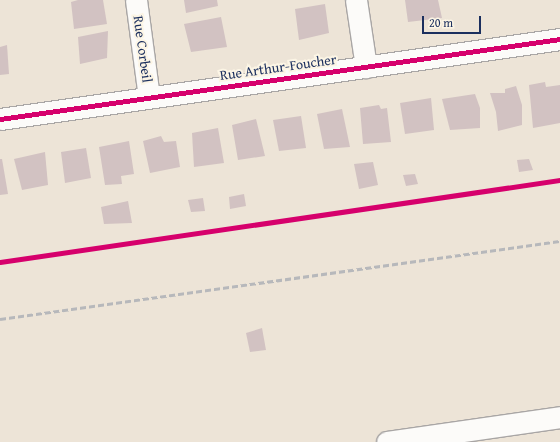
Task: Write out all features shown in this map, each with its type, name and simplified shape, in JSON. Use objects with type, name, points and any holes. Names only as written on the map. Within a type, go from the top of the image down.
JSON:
[{"type":"street","name":"Rue Corbeil","points":[[136,0],[149,97]]},
{"type":"street","points":[[356,0],[366,66]]},
{"type":"street","name":"Rue Arthur-Foucher","points":[[0,119],[560,39]]},
{"type":"street","points":[[387,442],[560,417]]},
{"type":"building","points":[[78,0],[103,0],[107,24],[74,29],[71,2]]},
{"type":"building","points":[[184,0],[217,0],[218,6],[186,13]]},
{"type":"building","points":[[405,0],[438,0],[442,18],[408,22]]},
{"type":"building","points":[[325,4],[329,33],[299,40],[295,9]]},
{"type":"building","points":[[221,17],[227,47],[191,52],[184,24]]},
{"type":"building","points":[[108,31],[107,58],[80,64],[78,37]]},
{"type":"building","points":[[7,45],[9,74],[0,75],[0,47]]},
{"type":"building","points":[[545,82],[546,87],[560,85],[560,123],[533,128],[529,85]]},
{"type":"building","points":[[516,86],[522,105],[522,125],[498,131],[496,112],[490,93],[505,93],[505,89]]},
{"type":"building","points":[[475,94],[480,108],[480,128],[450,130],[442,99]]},
{"type":"building","points":[[431,98],[434,130],[405,134],[400,103]]},
{"type":"building","points":[[379,105],[381,109],[387,108],[391,142],[363,144],[360,108]]},
{"type":"building","points":[[342,109],[350,147],[324,149],[317,114]]},
{"type":"building","points":[[301,116],[306,148],[279,151],[273,120]]},
{"type":"building","points":[[256,119],[265,156],[238,160],[232,125]]},
{"type":"building","points":[[218,128],[224,163],[194,167],[192,133]]},
{"type":"building","points":[[161,136],[164,142],[176,141],[180,167],[150,173],[143,141]]},
{"type":"building","points":[[129,141],[134,174],[121,176],[122,184],[105,185],[99,147]]},
{"type":"building","points":[[86,148],[91,178],[65,183],[61,152]]},
{"type":"building","points":[[45,152],[48,185],[22,190],[14,159]]},
{"type":"building","points":[[0,159],[2,159],[8,194],[0,195]]},
{"type":"building","points":[[529,159],[533,170],[519,172],[517,160]]},
{"type":"building","points":[[373,162],[378,185],[359,189],[354,164]]},
{"type":"building","points":[[415,174],[418,184],[406,186],[403,175]]},
{"type":"building","points":[[244,194],[246,206],[230,209],[229,197]]},
{"type":"building","points":[[203,198],[205,211],[191,212],[188,200]]},
{"type":"building","points":[[128,201],[132,223],[104,224],[101,207]]},
{"type":"building","points":[[262,328],[266,350],[250,352],[246,333]]},
{"type":"railway","points":[[0,319],[560,241]]},
{"type":"cycle path","points":[[0,119],[560,39]]},
{"type":"cycle path","points":[[0,262],[560,180]]}]
